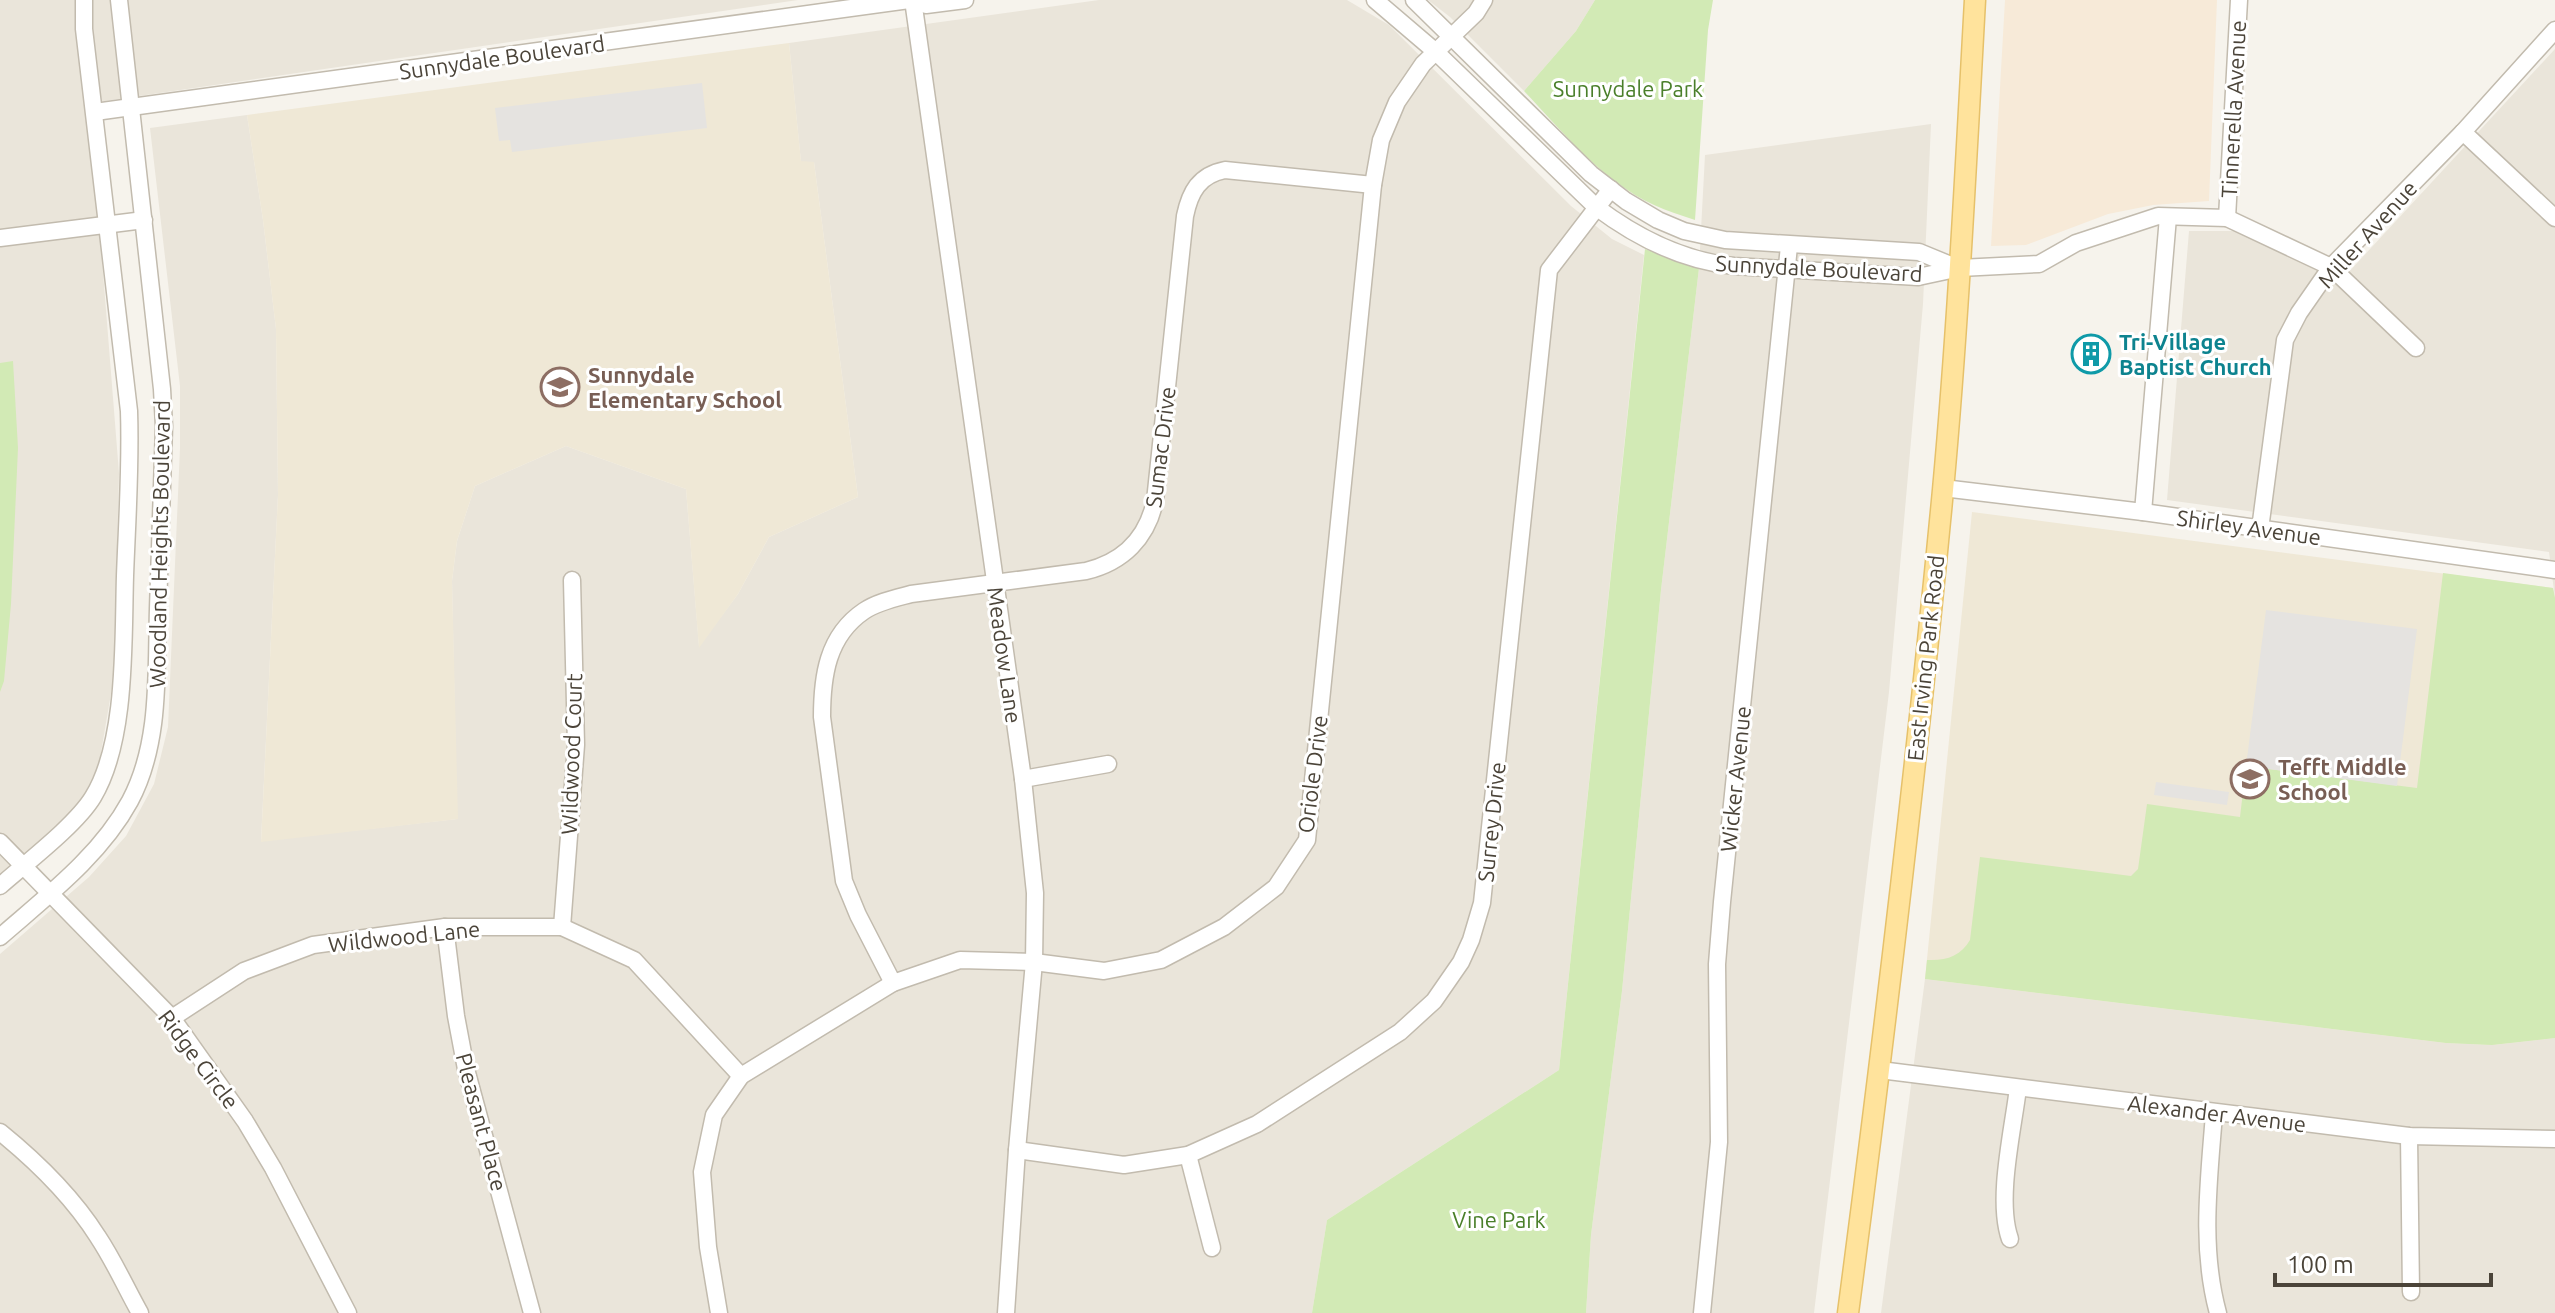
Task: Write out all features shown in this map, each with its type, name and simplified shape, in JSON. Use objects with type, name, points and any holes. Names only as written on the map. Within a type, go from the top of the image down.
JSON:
[{"type":"main road","name":"East Irving Park Road","points":[[1848,1313],[1880,1070],[1943,488],[1960,268],[1975,0]]},
{"type":"street","name":"Woodland Heights Boulevard","points":[[0,886],[80,813],[93,796],[108,761],[121,693],[128,396],[84,29],[84,0]]},
{"type":"street","name":"Woodland Heights Boulevard","points":[[0,937],[99,845],[124,810],[141,774],[155,710],[164,426],[119,0]]},
{"type":"street","name":"Sunnydale Boulevard","points":[[95,112],[912,0],[926,5],[965,0]]},
{"type":"street","name":"Meadow Lane","points":[[912,0],[1023,779],[1035,893],[1034,962],[1006,1313]]},
{"type":"street","name":"Sunnydale Boulevard","points":[[1375,0],[1436,52],[1596,207],[1626,228],[1683,255],[1716,264],[1918,277],[1960,268]]},
{"type":"street","name":"Sunnydale Boulevard","points":[[1414,0],[1560,145],[1611,189],[1650,216],[1684,231],[1742,243],[1919,252],[1960,268]]},
{"type":"street","name":"Oriole Drive","points":[[719,1313],[708,1247],[702,1172],[714,1115],[741,1076],[893,983],[960,960],[1034,962],[1104,971],[1161,960],[1224,927],[1276,887],[1307,840],[1373,185],[1381,140],[1397,102],[1423,64],[1476,13],[1484,0]]},
{"type":"street","name":"Tinnerella Avenue","points":[[2227,218],[2239,0]]},
{"type":"street","name":"Miller Avenue","points":[[2260,529],[2285,340],[2299,313],[2331,267],[2463,132],[2555,30]]},
{"type":"street","points":[[2463,132],[2555,218]]},
{"type":"street","name":"Sumac Drive","points":[[893,983],[844,881],[822,717],[822,690],[826,661],[844,630],[864,611],[911,594],[1098,568],[1123,555],[1148,525],[1155,501],[1185,216],[1191,193],[1217,171],[1234,170],[1373,185]]},
{"type":"street","name":"Surrey Drive","points":[[1017,1150],[1124,1165],[1188,1155],[1257,1124],[1400,1032],[1448,984],[1471,940],[1482,903],[1549,270],[1611,189]]},
{"type":"street","points":[[1960,268],[2039,264],[2076,243],[2158,216],[2227,218],[2331,267],[2416,348]]},
{"type":"street","points":[[2143,512],[2168,217]]},
{"type":"street","points":[[0,238],[144,220]]},
{"type":"street","name":"Wicker Avenue","points":[[1702,1313],[1719,1142],[1717,964],[1722,902],[1789,246]]},
{"type":"street","name":"Shirley Avenue","points":[[1943,488],[2143,512],[2555,570]]},
{"type":"street","name":"Wildwood Court","points":[[562,927],[576,745],[572,580]]},
{"type":"street","points":[[1023,779],[1108,764]]},
{"type":"street","name":"Ridge Circle","points":[[0,842],[172,1018],[266,1156],[348,1313]]},
{"type":"street","name":"Wildwood Lane","points":[[172,1018],[244,971],[313,945],[445,927],[562,927],[634,960],[741,1076]]},
{"type":"street","name":"Pleasant Place","points":[[445,927],[466,1069],[532,1313]]},
{"type":"street","name":"Alexander Avenue","points":[[1880,1070],[2409,1136],[2555,1139]]},
{"type":"street","points":[[2010,1239],[2005,1226],[2004,1201],[2018,1088]]},
{"type":"street","points":[[2214,1114],[2206,1208],[2218,1313]]},
{"type":"street","points":[[0,1132],[28,1155],[72,1201],[98,1237],[140,1313]]},
{"type":"street","points":[[2409,1136],[2411,1292]]},
{"type":"street","points":[[1188,1155],[1212,1248]]},
{"type":"shaded area","points":[[0,0],[798,0],[84,104],[95,172],[119,473],[114,676],[99,764],[79,805],[0,877]]},
{"type":"shaded area","points":[[1099,0],[1347,0],[1389,25],[1571,206],[1612,239],[1644,255],[1559,1070],[1327,1220],[1312,1313],[0,1313],[0,954],[89,877],[126,836],[154,784],[168,727],[180,386],[150,128],[247,115],[276,329],[278,495],[261,841],[457,819],[452,581],[457,541],[475,486],[566,446],[686,489],[699,646],[738,594],[769,537],[858,497],[814,162],[801,162],[789,43]]},
{"type":"shaded area","points":[[1428,0],[1595,0],[1576,31],[1524,91],[1450,17]]},
{"type":"shaded area","points":[[2005,0],[2217,0],[2209,201],[2153,205],[2108,214],[2026,245],[1991,246]]},
{"type":"shaded area","name":"Sunnydale Elementary School","points":[[789,43],[801,161],[814,162],[858,497],[769,537],[738,594],[699,648],[686,489],[566,446],[475,486],[457,541],[452,581],[458,819],[261,842],[278,495],[276,329],[247,115]]},
{"type":"shaded area","points":[[2555,49],[2555,598],[2549,552],[2167,500],[2189,231],[2236,231],[2287,256],[2346,275]]},
{"type":"shaded area","points":[[702,83],[707,128],[512,152],[510,140],[499,141],[495,108]]},
{"type":"shaded area","points":[[1931,124],[1923,304],[1889,692],[1814,1313],[1586,1313],[1591,1235],[1622,991],[1661,590],[1699,268],[1705,155]]},
{"type":"shaded area","name":"Tefft Middle School","points":[[1972,512],[2553,588],[2555,1038],[2492,1045],[2446,1043],[1925,979]]},
{"type":"shaded area","points":[[2266,610],[2417,629],[2397,786],[2246,766]]},
{"type":"shaded area","points":[[2156,782],[2229,792],[2227,805],[2154,795]]},
{"type":"shaded area","points":[[1925,979],[2446,1043],[2492,1045],[2555,1038],[2555,1313],[1881,1313]]},
{"type":"green space","name":"Sunnydale Park","points":[[1595,0],[1713,0],[1708,30],[1695,220],[1654,205],[1617,183],[1584,154],[1524,91],[1576,31]]},
{"type":"green space","name":"Vine Park","points":[[1645,249],[1699,268],[1661,590],[1622,991],[1591,1235],[1586,1313],[1312,1313],[1327,1220],[1559,1070]]},
{"type":"green space","points":[[13,361],[18,448],[11,604],[4,681],[0,692],[0,363]]},
{"type":"green space","points":[[2443,573],[2553,588],[2555,1038],[2492,1045],[2446,1043],[1925,979],[1927,960],[1952,956],[1970,940],[1980,857],[2131,876],[2138,869],[2147,804],[2240,817],[2246,766],[2417,788]]},
{"type":"place","name":"Tri-Village Baptist Church","points":[[2091,354]]},
{"type":"place","name":"Sunnydale Elementary School","points":[[560,387]]},
{"type":"place","name":"Tefft Middle School","points":[[2250,779]]}]
